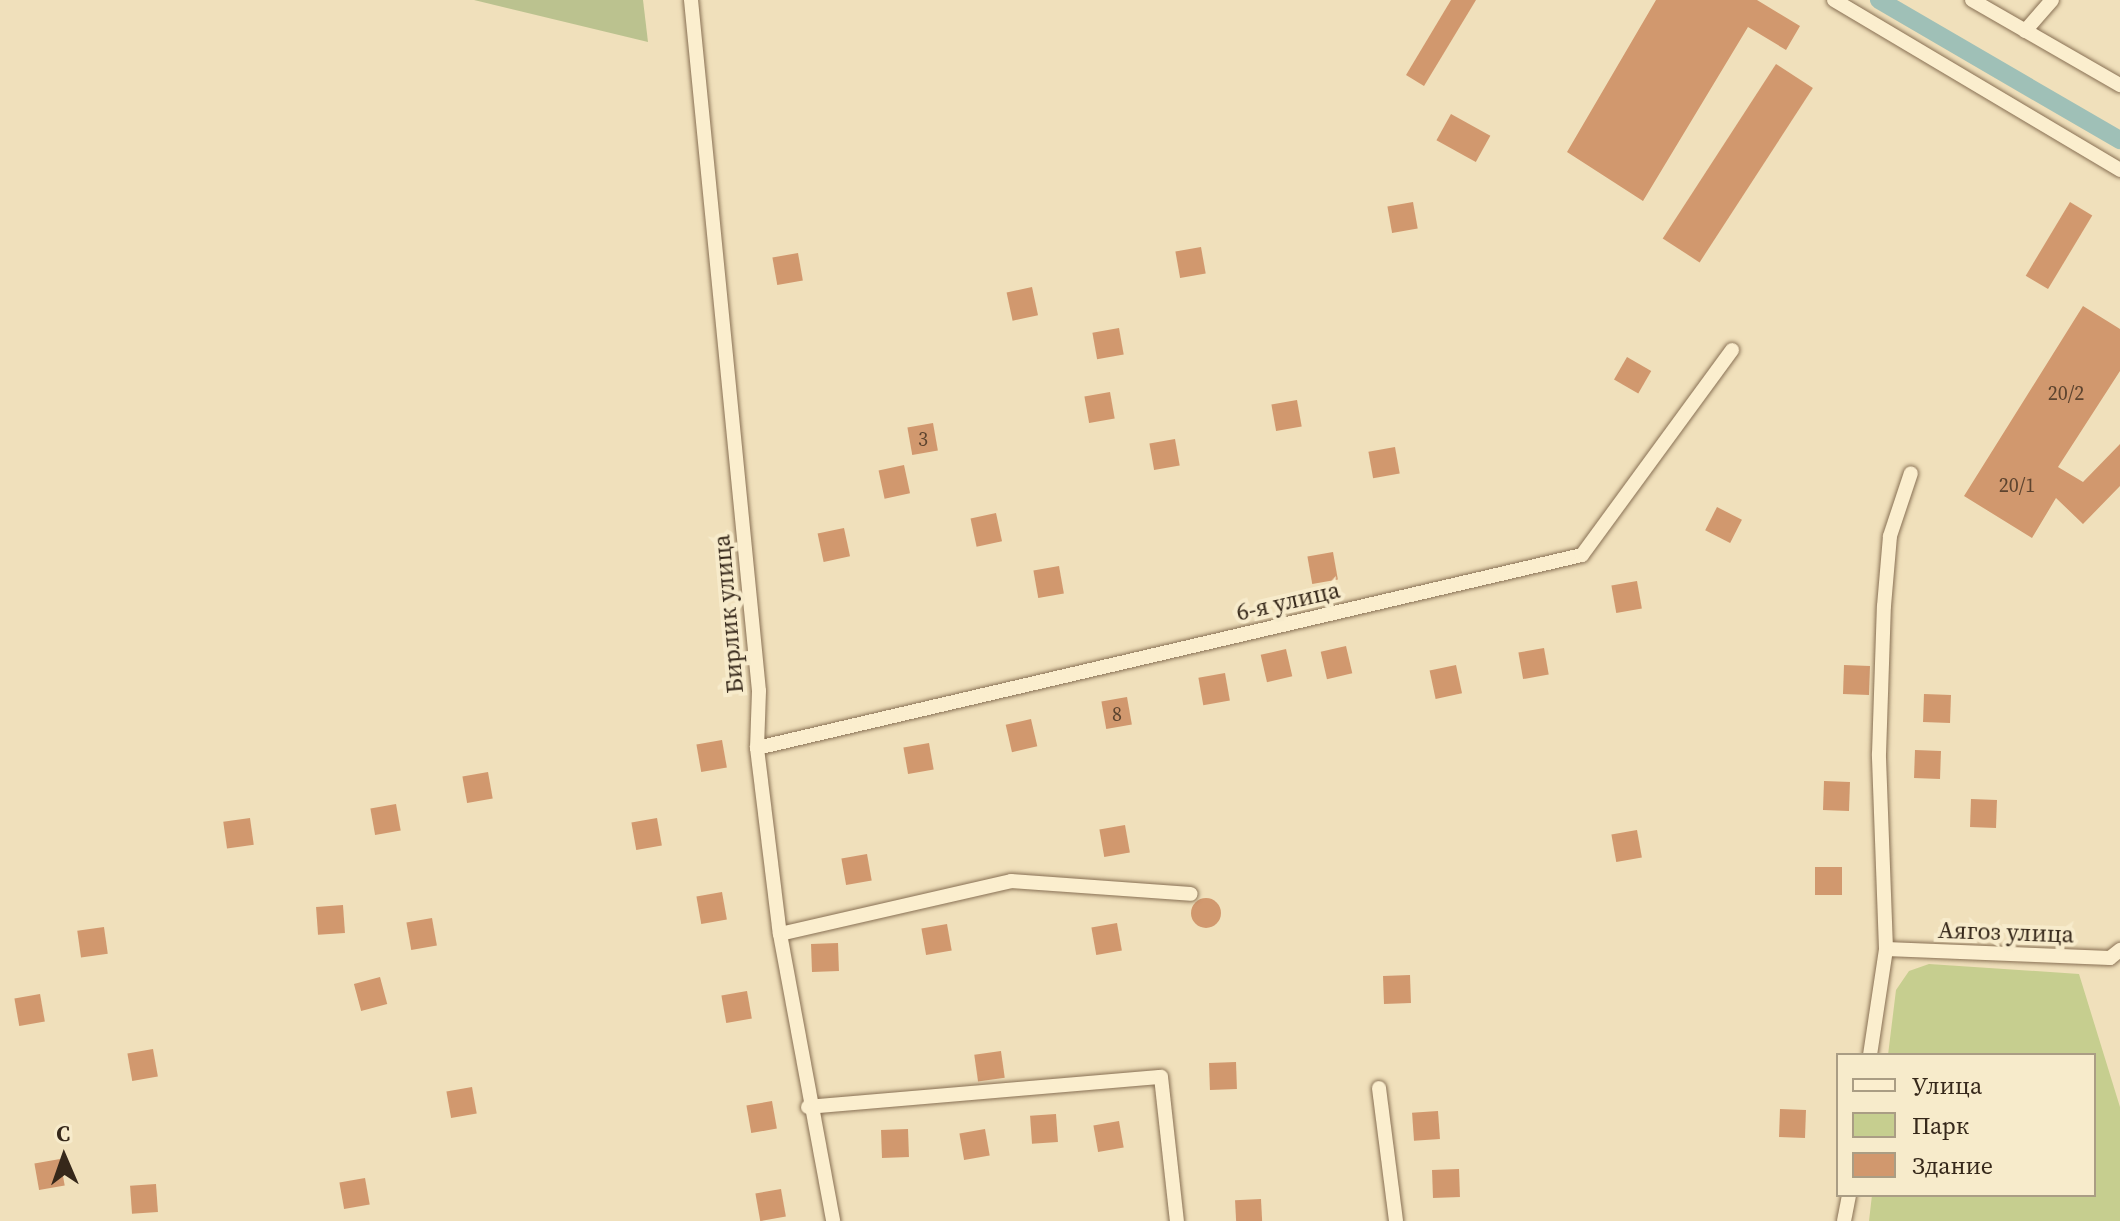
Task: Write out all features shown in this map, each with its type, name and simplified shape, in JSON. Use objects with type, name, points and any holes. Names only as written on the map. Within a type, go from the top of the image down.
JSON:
[{"type":"street","name":"Бирлик улица","points":[[691,0],[759,691],[757,748],[780,934],[808,1107],[833,1221]]},
{"type":"street","points":[[1834,0],[2120,170]]},
{"type":"street","points":[[1972,0],[2120,85]]},
{"type":"street","points":[[2025,31],[2052,0]]},
{"type":"street","name":"6-я улица","points":[[757,748],[1582,555],[1732,350]]},
{"type":"street","points":[[1870,1053],[1886,949],[1879,754],[1884,606],[1890,536],[1911,473]]},
{"type":"street","points":[[780,934],[1011,881],[1191,894]]},
{"type":"street","name":"Аягоз улица","points":[[1886,949],[2117,957]]},
{"type":"street","points":[[808,1107],[1161,1077],[1177,1221]]},
{"type":"street","points":[[1379,1088],[1396,1221]]},
{"type":"street","points":[[1844,1221],[1849,1197]]},
{"type":"green space","points":[[474,0],[643,0],[648,42]]},
{"type":"green space","points":[[1929,964],[2079,974],[2120,1107],[2120,1221],[1869,1221],[1872,1197],[2096,1197],[2096,1053],[1888,1053],[1896,990],[1909,971]]},
{"type":"building","points":[[1451,0],[1476,0],[1424,86],[1406,75]]},
{"type":"building","points":[[1656,0],[1757,0],[1800,26],[1786,50],[1748,27],[1643,201],[1567,152]]},
{"type":"building","points":[[1776,64],[1813,88],[1700,262],[1663,238]]},
{"type":"building","points":[[1451,114],[1490,136],[1476,162],[1436,140]]},
{"type":"building","points":[[1413,202],[1418,229],[1392,233],[1387,207]]},
{"type":"building","points":[[2070,202],[2092,215],[2048,289],[2026,276]]},
{"type":"building","points":[[1201,247],[1206,274],[1180,278],[1175,252]]},
{"type":"building","points":[[798,253],[803,281],[777,285],[772,258]]},
{"type":"building","points":[[1032,287],[1038,315],[1013,321],[1007,292]]},
{"type":"building","points":[[2083,306],[2120,329],[2120,371],[2058,467],[2083,482],[2120,444],[2120,486],[2083,524],[2056,498],[2032,538],[1964,496]]},
{"type":"building","points":[[1119,328],[1124,355],[1097,359],[1092,333]]},
{"type":"building","points":[[1627,357],[1651,371],[1638,394],[1614,380]]},
{"type":"building","points":[[1110,392],[1115,419],[1089,423],[1084,397]]},
{"type":"building","points":[[1297,400],[1302,427],[1276,431],[1271,405]]},
{"type":"building","points":[[933,423],[938,451],[912,455],[907,428]]},
{"type":"building","points":[[1175,439],[1180,466],[1154,470],[1149,444]]},
{"type":"building","points":[[1395,447],[1400,474],[1373,478],[1368,452]]},
{"type":"building","points":[[904,465],[910,493],[885,499],[879,470]]},
{"type":"building","points":[[1717,507],[1742,520],[1730,543],[1705,530]]},
{"type":"building","points":[[996,513],[1002,541],[977,547],[971,518]]},
{"type":"building","points":[[844,528],[850,556],[824,562],[818,534]]},
{"type":"building","points":[[1333,552],[1338,580],[1312,584],[1307,557]]},
{"type":"building","points":[[1059,566],[1064,594],[1038,598],[1033,571]]},
{"type":"building","points":[[1637,581],[1642,609],[1616,613],[1611,586]]},
{"type":"building","points":[[1346,646],[1352,673],[1327,679],[1321,652]]},
{"type":"building","points":[[1544,648],[1549,675],[1523,679],[1518,653]]},
{"type":"building","points":[[1286,649],[1292,676],[1267,682],[1261,655]]},
{"type":"building","points":[[1456,665],[1462,693],[1436,699],[1430,671]]},
{"type":"building","points":[[1844,665],[1870,666],[1869,695],[1843,694]]},
{"type":"building","points":[[1225,673],[1230,701],[1203,705],[1198,678]]},
{"type":"building","points":[[1924,694],[1951,695],[1950,723],[1923,722]]},
{"type":"building","points":[[1127,697],[1132,725],[1106,729],[1101,702]]},
{"type":"building","points":[[1031,719],[1037,746],[1012,752],[1006,725]]},
{"type":"building","points":[[722,740],[727,768],[701,772],[696,745]]},
{"type":"building","points":[[929,743],[934,770],[908,774],[903,748]]},
{"type":"building","points":[[1915,750],[1941,751],[1940,779],[1914,778]]},
{"type":"building","points":[[488,772],[493,799],[467,803],[462,777]]},
{"type":"building","points":[[1824,781],[1850,782],[1849,811],[1823,810]]},
{"type":"building","points":[[1971,799],[1997,800],[1996,828],[1970,827]]},
{"type":"building","points":[[396,804],[401,831],[375,835],[370,809]]},
{"type":"building","points":[[250,818],[254,845],[227,848],[223,822]]},
{"type":"building","points":[[657,818],[662,846],[636,850],[631,823]]},
{"type":"building","points":[[1125,825],[1130,853],[1104,857],[1099,830]]},
{"type":"building","points":[[1637,830],[1642,858],[1616,862],[1611,835]]},
{"type":"building","points":[[867,854],[872,881],[846,885],[841,859]]},
{"type":"building","points":[[1815,867],[1842,867],[1842,895],[1815,895]]},
{"type":"building","points":[[722,892],[727,920],[701,924],[696,897]]},
{"type":"building","points":[[1206,898],[1217,902],[1221,913],[1217,924],[1206,928],[1195,924],[1191,913],[1195,902]]},
{"type":"building","points":[[343,905],[345,933],[318,935],[316,907]]},
{"type":"building","points":[[432,918],[437,946],[411,950],[406,923]]},
{"type":"building","points":[[1117,923],[1122,951],[1096,955],[1091,928]]},
{"type":"building","points":[[947,924],[952,951],[926,955],[921,929]]},
{"type":"building","points":[[104,927],[108,954],[81,957],[77,931]]},
{"type":"building","points":[[838,943],[839,971],[812,972],[811,944]]},
{"type":"building","points":[[1410,975],[1411,1003],[1384,1004],[1383,976]]},
{"type":"building","points":[[380,977],[387,1004],[361,1011],[354,984]]},
{"type":"building","points":[[747,991],[752,1019],[726,1023],[721,996]]},
{"type":"building","points":[[40,994],[45,1022],[19,1026],[14,999]]},
{"type":"building","points":[[153,1049],[158,1077],[132,1081],[127,1054]]},
{"type":"building","points":[[1001,1051],[1005,1078],[978,1081],[974,1055]]},
{"type":"building","points":[[1236,1062],[1237,1089],[1210,1090],[1209,1063]]},
{"type":"building","points":[[472,1087],[477,1114],[451,1118],[446,1092]]},
{"type":"building","points":[[772,1101],[777,1129],[751,1133],[746,1106]]},
{"type":"building","points":[[1780,1109],[1806,1110],[1805,1138],[1779,1137]]},
{"type":"building","points":[[1438,1111],[1440,1139],[1414,1141],[1412,1113]]},
{"type":"building","points":[[1056,1114],[1058,1142],[1032,1144],[1030,1116]]},
{"type":"building","points":[[1119,1121],[1124,1148],[1098,1152],[1093,1126]]},
{"type":"building","points":[[908,1129],[909,1157],[882,1158],[881,1130]]},
{"type":"building","points":[[985,1129],[990,1156],[964,1160],[959,1134]]},
{"type":"building","points":[[60,1159],[65,1186],[39,1190],[34,1164]]},
{"type":"building","points":[[1459,1169],[1460,1197],[1433,1198],[1432,1170]]},
{"type":"building","points":[[365,1178],[370,1205],[344,1209],[339,1183]]},
{"type":"building","points":[[156,1184],[158,1212],[132,1214],[130,1186]]},
{"type":"building","points":[[781,1189],[786,1217],[760,1221],[755,1194]]},
{"type":"building","points":[[1261,1199],[1262,1221],[1236,1221],[1235,1200]]},
{"type":"waterway","points":[[1879,0],[2120,140]]}]
